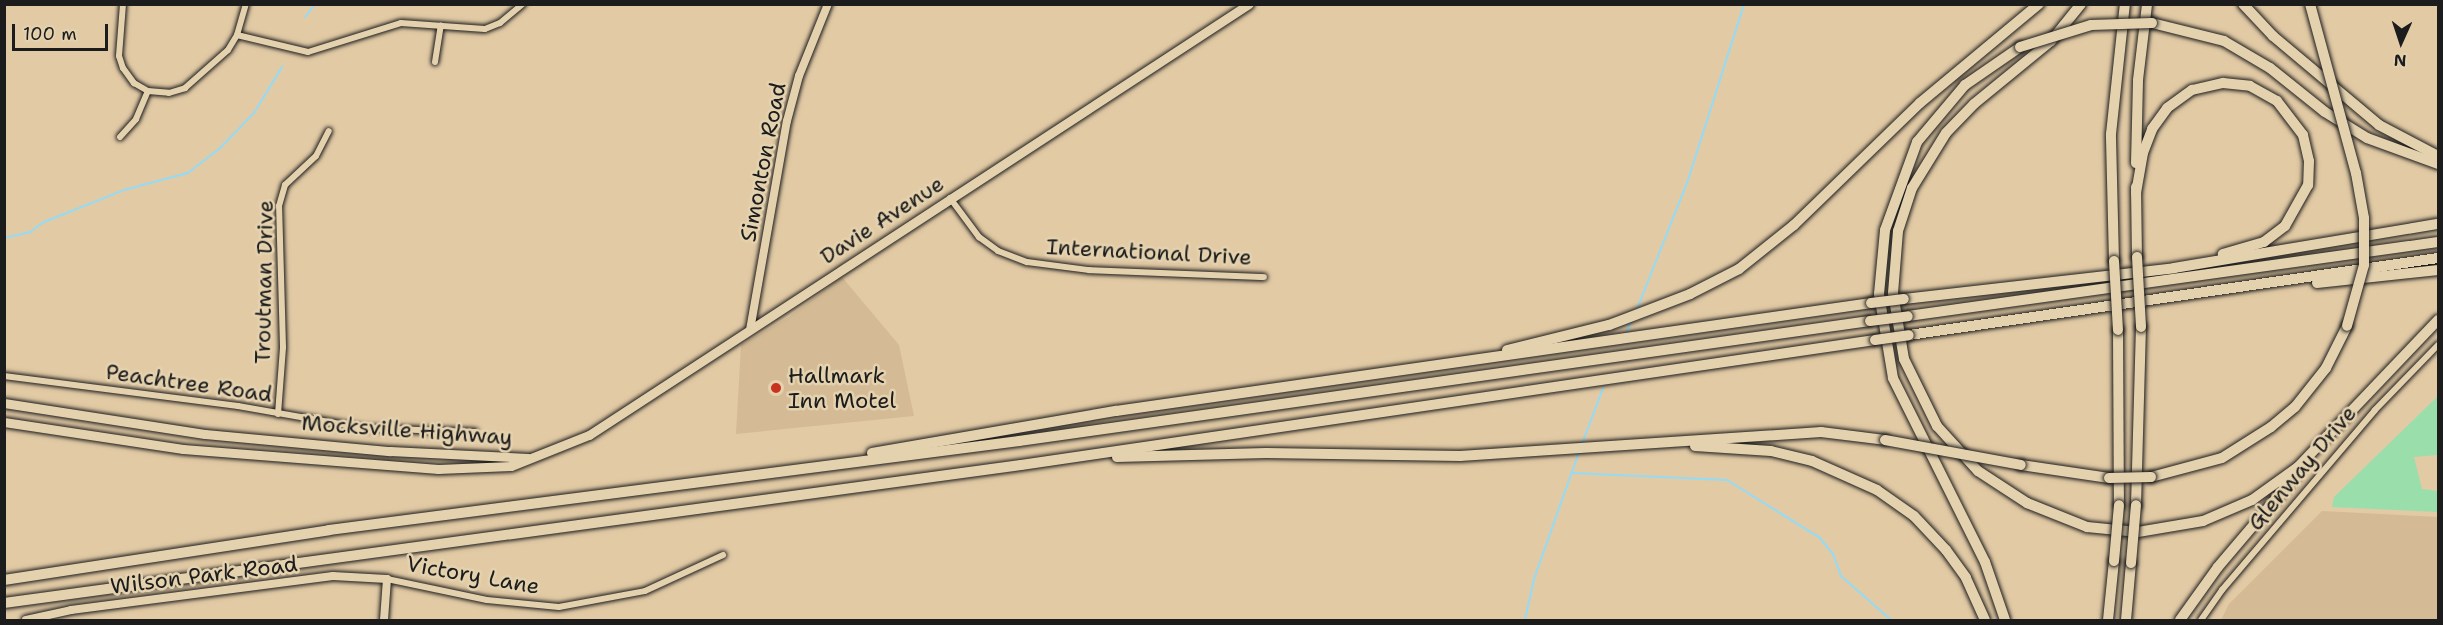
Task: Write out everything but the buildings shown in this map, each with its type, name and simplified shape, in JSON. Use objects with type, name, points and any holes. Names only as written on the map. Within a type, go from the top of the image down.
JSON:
[{"type":"highway","points":[[1320,382],[1509,350],[1609,325],[1667,303],[1728,275],[1774,243],[1911,111],[2039,4]]},
{"type":"highway","points":[[2081,4],[2051,40],[1956,121],[1929,158],[1906,202],[1893,265],[1896,323],[1910,377],[1932,417],[1967,460],[2020,499],[2078,525],[2129,532],[2190,525],[2242,505],[2298,467],[2439,320]]},
{"type":"highway","points":[[2108,621],[2119,505],[2118,330],[2111,134],[2125,4]]},
{"type":"highway","points":[[2126,621],[2136,505],[2141,327],[2136,193],[2138,91],[2147,4]]},
{"type":"highway","points":[[2243,4],[2273,36],[2379,125],[2439,156]]},
{"type":"highway","points":[[1021,465],[1151,455],[1391,457],[1564,450],[1821,432],[1885,440],[2021,465],[2109,478],[2151,477],[2222,458],[2271,427],[2295,407],[2326,368],[2347,326],[2364,265],[2364,218],[2356,173],[2310,4]]},
{"type":"highway","points":[[2005,621],[1985,562],[1893,378],[1879,294],[1885,230],[1917,142],[1965,85],[2020,47],[2091,25],[2152,23],[2224,41],[2270,68],[2325,112],[2367,138],[2439,164]]},
{"type":"highway","points":[[2136,193],[2152,129],[2167,108],[2192,90],[2223,83],[2250,86],[2277,101],[2304,135],[2309,161],[2308,185],[2285,226],[2264,242],[2174,268]]},
{"type":"highway","points":[[715,480],[1116,411],[1871,303],[2174,268],[2439,224]]},
{"type":"highway","points":[[4,578],[329,530],[715,480],[2439,242]]},
{"type":"highway","points":[[4,603],[1021,465],[2439,258]]},
{"type":"highway","points":[[2238,288],[2387,278],[2439,270]]},
{"type":"highway","points":[[2180,621],[2218,567],[2346,417]]},
{"type":"highway","points":[[1650,444],[1771,451],[1845,472],[1914,516],[1946,550],[1966,578],[1984,621]]},
{"type":"main road","name":"Davie Avenue","points":[[530,458],[589,435],[1249,4]]},
{"type":"main road","name":"Mocksville Highway","points":[[4,403],[122,423],[314,445],[530,458]]},
{"type":"main road","name":"Mocksville Highway","points":[[4,422],[183,450],[438,469],[511,466],[530,458]]},
{"type":"main road","points":[[104,439],[117,435],[122,423]]},
{"type":"street","points":[[123,4],[119,56],[134,83],[148,91],[169,93],[185,88],[228,50],[237,35],[246,4]]},
{"type":"street","points":[[237,35],[308,52],[401,23],[485,29],[500,23],[523,4]]},
{"type":"street","name":"Simonton Road","points":[[750,330],[791,105],[828,4]]},
{"type":"street","points":[[435,62],[441,25]]},
{"type":"street","points":[[120,137],[136,119],[148,91]]},
{"type":"street","name":"Troutman Drive","points":[[278,414],[283,347],[279,206],[285,186],[316,156],[329,131]]},
{"type":"street","name":"International Drive","points":[[950,198],[979,237],[998,251],[1027,262],[1089,270],[1264,276]]},
{"type":"street","name":"Glenway Drive","points":[[2201,621],[2222,590],[2375,410],[2439,345]]},
{"type":"street","name":"Peachtree Road","points":[[4,376],[392,431],[475,432]]},
{"type":"street","name":"Victory Lane","points":[[387,579],[488,600],[559,607],[645,591],[723,555]]},
{"type":"street","name":"Wilson Park Road","points":[[26,621],[71,610],[333,576],[387,579]]},
{"type":"street","points":[[384,621],[387,579]]},
{"type":"shaded area","points":[[842,277],[899,345],[914,416],[736,434],[741,345],[789,317]]},
{"type":"shaded area","points":[[2322,511],[2438,517],[2438,620],[2221,620],[2229,604]]},
{"type":"green space","points":[[2438,396],[2438,455],[2414,457],[2422,489],[2438,491],[2438,512],[2332,507],[2334,497]]},
{"type":"waterway","points":[[305,17],[315,4]]},
{"type":"waterway","points":[[1637,309],[1687,183],[1744,4]]},
{"type":"waterway","points":[[4,238],[30,232],[44,222],[124,190],[188,173],[219,149],[254,113],[282,67]]},
{"type":"waterway","points":[[1626,334],[1632,320]]},
{"type":"waterway","points":[[1582,444],[1603,388]]},
{"type":"waterway","points":[[1525,620],[1534,579],[1579,452]]},
{"type":"waterway","points":[[1572,473],[1727,480],[1820,538],[1833,554],[1841,576],[1891,620]]},
{"type":"place","name":"Hallmark Inn Motel","points":[[776,388]]}]
